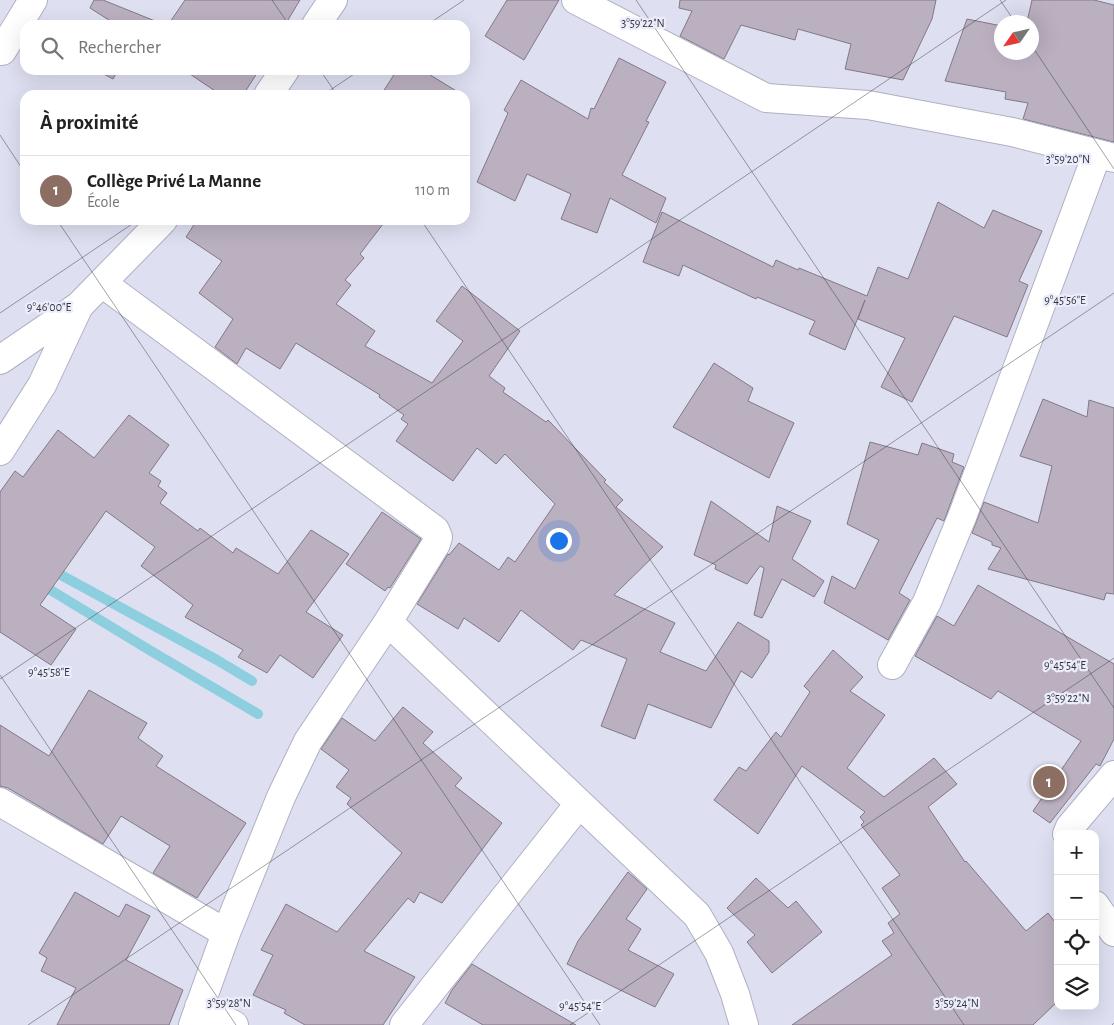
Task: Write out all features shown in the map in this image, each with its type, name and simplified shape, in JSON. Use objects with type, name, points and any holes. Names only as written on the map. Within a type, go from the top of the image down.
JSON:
[{"type":"street","points":[[21,20],[33,0]]},
{"type":"street","points":[[319,20],[333,0]]},
{"type":"street","points":[[576,0],[766,98],[868,105],[1012,132],[1105,156],[927,602],[892,664]]},
{"type":"street","points":[[2,51],[20,21]]},
{"type":"street","points":[[271,90],[282,75]]},
{"type":"street","points":[[0,360],[79,306],[157,225]]},
{"type":"street","points":[[102,283],[435,530],[438,537],[436,544],[388,622],[308,741],[281,797],[226,933],[196,1016],[234,1025]]},
{"type":"street","points":[[0,452],[42,385],[79,306]]},
{"type":"street","points":[[388,622],[697,915],[720,953],[744,1025]]},
{"type":"street","points":[[1069,830],[1114,775]]},
{"type":"street","points":[[0,802],[226,933]]},
{"type":"street","points":[[404,1025],[579,804]]},
{"type":"street","points":[[1099,911],[1114,932]]},
{"type":"building","points":[[94,0],[103,0],[153,20],[109,20],[90,8]]},
{"type":"building","points":[[185,0],[300,0],[288,20],[171,20]]},
{"type":"building","points":[[507,0],[559,0],[524,60],[485,36]]},
{"type":"building","points":[[680,0],[936,0],[932,19],[903,80],[845,69],[851,44],[798,29],[795,40],[741,25],[724,59],[680,36],[692,11],[679,8]]},
{"type":"building","points":[[1032,0],[1094,0],[1114,5],[1114,142],[1023,119],[1028,103],[1005,99],[1006,92],[945,81],[967,19],[994,24],[994,60],[1039,60],[1039,15],[1029,15]]},
{"type":"building","points":[[619,58],[666,82],[646,121],[649,122],[622,175],[666,198],[656,223],[610,198],[597,233],[561,219],[571,194],[527,174],[515,201],[477,182],[508,113],[504,110],[521,80],[588,119],[591,108],[594,109]]},
{"type":"building","points":[[105,75],[115,75],[113,79]]},
{"type":"building","points":[[191,75],[256,75],[246,90],[214,90]]},
{"type":"building","points":[[394,75],[430,75],[455,90],[384,90]]},
{"type":"building","points":[[938,202],[984,228],[993,210],[1042,231],[1019,281],[1028,285],[1007,337],[954,316],[912,402],[881,387],[905,338],[858,319],[865,300],[845,350],[809,334],[815,321],[757,297],[756,299],[683,265],[679,276],[643,262],[662,212],[773,267],[776,260],[867,296],[878,267],[908,279]]},
{"type":"building","points":[[194,225],[382,225],[360,254],[364,258],[345,280],[351,285],[336,304],[375,331],[365,346],[432,383],[463,341],[436,321],[462,286],[520,331],[489,376],[505,388],[503,392],[546,422],[548,420],[606,480],[604,482],[623,500],[616,507],[663,547],[614,595],[675,623],[660,652],[706,671],[738,622],[769,641],[769,652],[752,678],[741,671],[711,728],[648,704],[635,739],[601,726],[627,659],[581,640],[573,650],[521,610],[499,642],[464,618],[458,629],[417,604],[448,554],[459,543],[499,570],[508,557],[515,562],[555,504],[505,454],[496,464],[477,448],[453,481],[396,441],[408,424],[401,419],[404,415],[379,397],[380,395],[296,343],[280,369],[246,348],[237,364],[215,347],[233,319],[199,293],[222,261],[186,237]]},
{"type":"building","points":[[714,363],[753,388],[748,401],[794,423],[769,478],[673,427]]},
{"type":"building","points":[[1043,399],[1087,417],[1089,400],[1114,408],[1114,594],[1106,593],[1104,600],[988,569],[1001,548],[972,533],[984,502],[1038,523],[1052,466],[1020,456]]},
{"type":"building","points":[[129,415],[169,445],[149,473],[161,481],[158,486],[167,493],[160,503],[198,531],[200,528],[233,553],[236,548],[278,574],[311,530],[349,554],[306,612],[343,635],[313,678],[280,655],[267,673],[238,657],[243,650],[185,617],[193,605],[141,566],[155,547],[106,511],[40,605],[76,629],[51,665],[0,632],[0,492],[15,471],[23,477],[58,430],[94,458]]},
{"type":"building","points":[[870,442],[918,455],[922,443],[954,454],[952,462],[964,467],[944,521],[937,518],[899,593],[910,600],[888,640],[824,603],[832,576],[855,589],[879,540],[847,524]]},
{"type":"building","points":[[711,501],[769,542],[777,506],[811,521],[792,559],[824,581],[814,597],[782,579],[762,618],[754,615],[764,568],[760,566],[747,584],[715,569],[716,565],[694,555]]},
{"type":"building","points":[[382,512],[421,539],[390,588],[388,587],[385,591],[346,564]]},
{"type":"building","points":[[978,585],[1114,664],[1114,739],[1100,766],[1096,764],[1050,823],[1033,811],[1081,741],[998,691],[991,699],[915,656],[937,616],[954,626]]},
{"type":"building","points":[[833,650],[863,677],[850,691],[885,715],[847,768],[884,797],[934,758],[957,784],[928,807],[965,862],[1026,931],[1048,913],[1054,921],[1054,1005],[1033,1025],[792,1025],[892,955],[882,941],[894,933],[888,923],[900,914],[882,888],[900,875],[861,825],[864,822],[860,817],[865,812],[802,766],[758,834],[714,800],[739,767],[746,771],[776,732],[781,737],[810,692],[804,686]]},
{"type":"building","points":[[89,690],[147,723],[138,738],[163,756],[156,766],[246,823],[197,898],[153,873],[170,846],[121,816],[103,844],[8,788],[0,786],[0,725],[49,756]]},
{"type":"building","points":[[403,707],[433,732],[423,743],[462,778],[455,786],[502,823],[442,903],[420,892],[414,903],[408,898],[364,951],[415,977],[383,1025],[305,1025],[284,1013],[286,1010],[253,995],[273,955],[261,950],[286,904],[337,932],[402,853],[347,804],[351,798],[336,787],[349,770],[321,749],[342,718],[375,741]]},
{"type":"building","points":[[628,872],[647,889],[626,919],[641,929],[628,950],[674,974],[655,1007],[567,964],[578,941]]},
{"type":"building","points":[[756,878],[788,908],[796,901],[822,932],[772,973],[747,942],[755,935],[727,908]]},
{"type":"building","points":[[75,892],[119,917],[126,904],[150,916],[126,960],[183,990],[169,1025],[57,1025],[76,988],[41,971],[47,958],[39,953]]},
{"type":"building","points":[[472,964],[576,1025],[483,1025],[445,1003],[452,990]]},
{"type":"waterway","points":[[51,567],[61,575],[252,681]]},
{"type":"waterway","points":[[39,583],[258,714]]},
{"type":"place","name":"Collège Privé La Manne","points":[[1049,782]]}]
